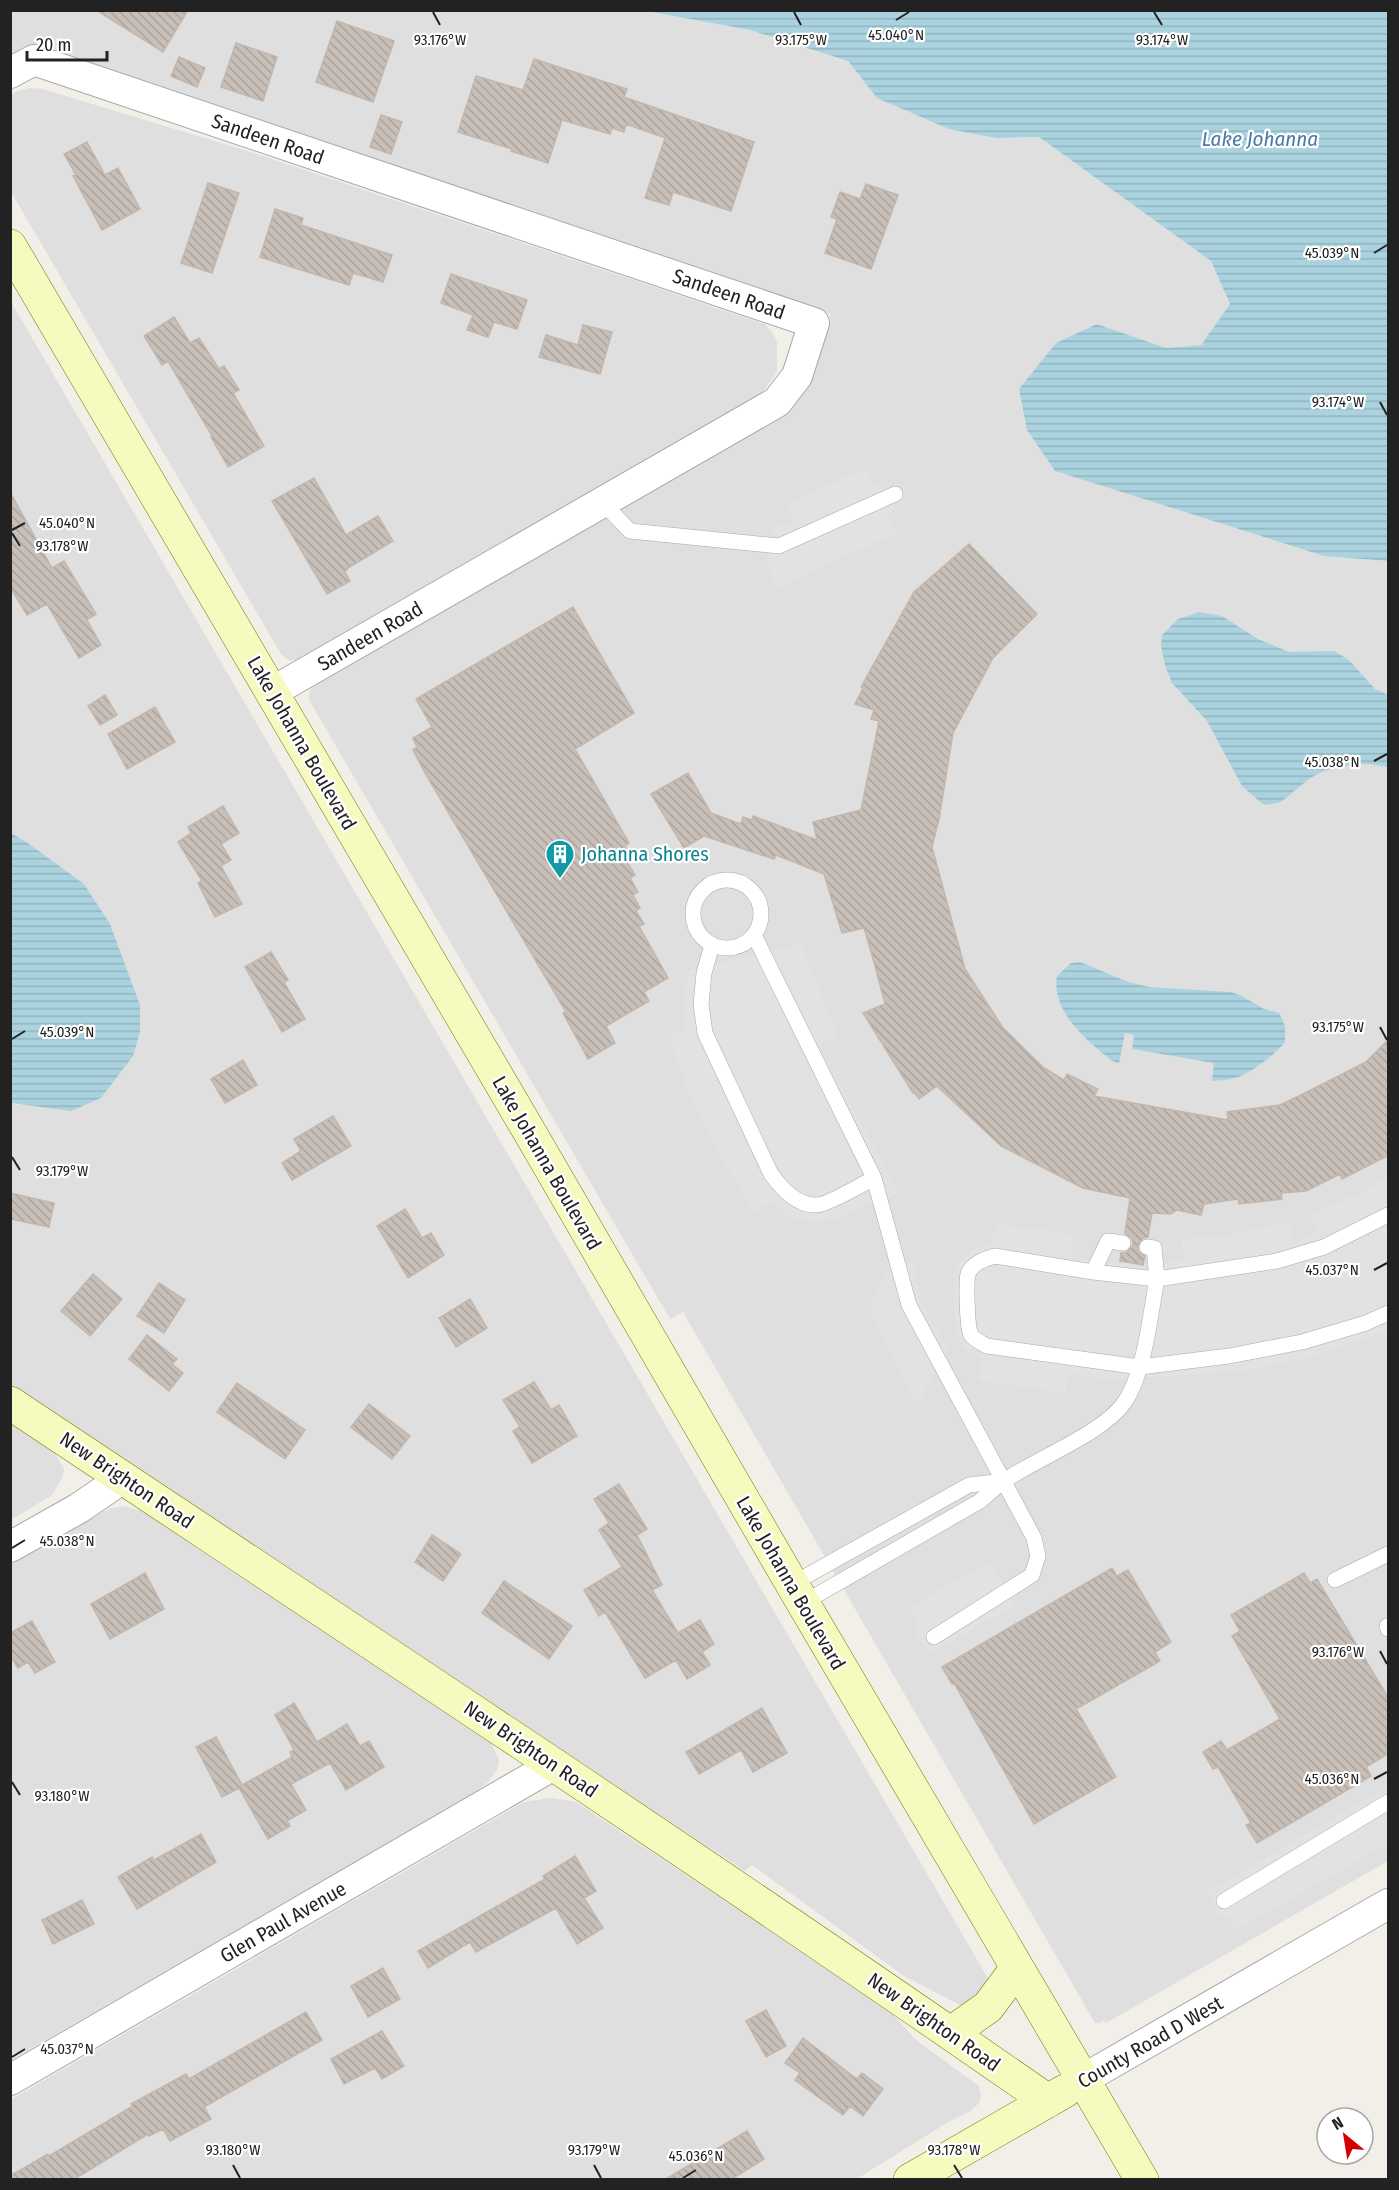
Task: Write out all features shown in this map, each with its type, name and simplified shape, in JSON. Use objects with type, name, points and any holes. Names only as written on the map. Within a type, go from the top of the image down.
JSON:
[{"type":"street","name":"Sandeen Road","points":[[10,73],[34,60],[814,323],[797,376],[777,402],[272,692]]},
{"type":"street","name":"Lake Johanna Boulevard","points":[[10,246],[1142,2180]]},
{"type":"street","name":"New Brighton Road","points":[[10,1403],[555,1764],[1048,2101]]},
{"type":"street","points":[[10,1547],[79,1508],[123,1478]]},
{"type":"street","name":"Glen Paul Avenue","points":[[10,2080],[555,1764]]},
{"type":"street","name":"County Road D West","points":[[910,2180],[1389,1904]]},
{"type":"street","points":[[951,2033],[988,2007],[1017,1968]]},
{"type":"lane","points":[[603,503],[630,531],[780,546],[896,494]]},
{"type":"lane","points":[[738,882],[752,891],[756,897],[761,912],[758,928],[754,935],[741,945],[724,948],[712,945],[696,929],[694,902],[713,883],[738,882]]},
{"type":"lane","points":[[754,935],[874,1178],[909,1305],[1034,1538],[1038,1556],[1032,1575],[934,1637]]},
{"type":"lane","points":[[712,945],[704,973],[701,1004],[705,1033],[771,1174],[784,1191],[802,1202],[819,1206],[874,1178]]},
{"type":"lane","points":[[1389,1215],[1324,1247],[1277,1261],[1157,1279],[1092,1272],[995,1256],[976,1264],[969,1274],[968,1323],[971,1335],[987,1346],[1140,1367],[1228,1356],[1302,1342],[1366,1323],[1389,1313]]},
{"type":"lane","points":[[1092,1272],[1108,1241],[1123,1243]]},
{"type":"lane","points":[[797,1594],[980,1501],[1004,1481],[1100,1425],[1123,1404],[1140,1367],[1157,1279],[1154,1248],[1147,1247]]},
{"type":"lane","points":[[797,1594],[969,1485],[1004,1481]]},
{"type":"lane","points":[[1335,1580],[1389,1554]]},
{"type":"lane","points":[[1224,1901],[1389,1802]]},
{"type":"shaded area","points":[[11,11],[646,11],[750,30],[848,61],[877,98],[996,138],[1039,137],[1211,261],[1230,304],[1201,345],[1166,348],[1097,324],[1055,471],[1324,556],[1388,561],[1388,1861],[1106,2023],[1104,2020],[1095,2023],[683,1312],[670,1319],[309,700],[310,690],[319,682],[818,359],[831,314],[37,44],[11,58]]},
{"type":"shaded area","points":[[30,88],[43,89],[254,153],[765,324],[777,342],[777,372],[762,393],[301,659],[290,661],[281,654],[11,192],[10,95]]},
{"type":"shaded area","points":[[10,300],[989,1980],[990,1987],[962,2006],[904,1976],[752,1865],[745,1871],[11,1385],[11,1103],[20,1105],[84,884],[11,833]]},
{"type":"shaded area","points":[[866,468],[874,485],[882,484],[894,510],[888,514],[896,533],[777,588],[767,566],[772,524],[791,525],[794,522],[787,504]]},
{"type":"shaded area","points":[[801,944],[838,1037],[822,1043],[819,1048],[889,1173],[898,1194],[836,1218],[814,1223],[787,1215],[772,1202],[753,1212],[698,1115],[668,1037],[683,1029],[684,1026],[688,971]]},
{"type":"shaded area","points":[[1388,1177],[1388,1331],[1381,1334],[1305,1359],[1236,1372],[1109,1380],[1072,1373],[1068,1376],[1065,1393],[979,1380],[982,1360],[965,1348],[957,1337],[954,1277],[957,1268],[960,1260],[972,1250],[992,1241],[996,1223],[1073,1235],[1071,1253],[1075,1257],[1146,1268],[1181,1260],[1183,1258],[1182,1239],[1228,1235],[1289,1222],[1292,1236],[1297,1241],[1314,1236],[1316,1230],[1311,1214],[1360,1193]]},
{"type":"shaded area","points":[[912,1261],[921,1302],[948,1351],[917,1404],[879,1333],[870,1307],[886,1272]]},
{"type":"shaded area","points":[[10,1423],[54,1452],[64,1469],[63,1476],[52,1495],[11,1520]]},
{"type":"shaded area","points":[[124,1506],[145,1512],[491,1743],[499,1760],[497,1770],[488,1782],[474,1793],[11,2060],[10,1565],[103,1512]]},
{"type":"shaded area","points":[[989,1561],[1016,1606],[928,1654],[914,1630],[918,1626],[909,1608]]},
{"type":"shaded area","points":[[1388,1786],[1388,1844],[1235,1931],[1227,1916],[1220,1916],[1207,1892]]},
{"type":"shaded area","points":[[551,1798],[576,1802],[889,2010],[916,2040],[979,2086],[981,2097],[978,2104],[971,2111],[950,2121],[855,2180],[11,2179],[10,2100],[524,1802]]},
{"type":"water","name":"Lake Johanna","points":[[646,11],[1388,11],[1388,561],[1324,556],[1055,471],[1027,430],[1019,389],[1056,343],[1097,324],[1166,348],[1201,345],[1230,304],[1211,261],[1039,137],[996,138],[949,129],[877,98],[848,61],[750,30]]},
{"type":"water","points":[[1199,612],[1222,616],[1258,639],[1289,652],[1334,651],[1349,660],[1375,689],[1388,695],[1388,767],[1368,764],[1342,766],[1310,778],[1281,802],[1266,805],[1260,802],[1242,786],[1207,721],[1172,683],[1165,665],[1161,646],[1162,635],[1178,619]]},
{"type":"water","points":[[11,833],[84,884],[110,924],[140,1005],[140,1032],[133,1056],[101,1098],[71,1111],[11,1103]]},
{"type":"water","points":[[1080,962],[1128,982],[1149,987],[1231,992],[1242,996],[1264,1009],[1279,1013],[1285,1026],[1285,1042],[1255,1068],[1241,1076],[1226,1080],[1212,1081],[1214,1063],[1132,1049],[1134,1035],[1125,1033],[1119,1063],[1112,1061],[1073,1024],[1060,1002],[1057,976],[1071,963]]},
{"type":"building","points":[[96,10],[188,10],[163,52]]},
{"type":"building","points":[[337,21],[394,41],[373,102],[316,82]]},
{"type":"building","points":[[236,43],[277,57],[263,101],[221,87]]},
{"type":"building","points":[[179,57],[205,68],[197,87],[171,76]]},
{"type":"building","points":[[534,59],[627,89],[624,97],[754,142],[731,211],[673,192],[669,205],[645,198],[665,138],[626,124],[624,132],[612,128],[610,134],[562,120],[548,163],[458,132],[476,76],[523,90]]},
{"type":"building","points":[[381,115],[402,122],[391,154],[370,147]]},
{"type":"building","points":[[87,142],[105,175],[118,168],[140,209],[102,230],[64,154]]},
{"type":"building","points":[[208,183],[239,193],[212,273],[181,263]]},
{"type":"building","points":[[866,184],[898,195],[871,269],[825,253],[837,219],[831,217],[840,192],[860,199]]},
{"type":"building","points":[[275,209],[303,218],[301,225],[392,255],[383,282],[353,273],[349,285],[260,257]]},
{"type":"building","points":[[451,274],[527,300],[517,329],[494,322],[488,337],[467,330],[473,315],[441,303]]},
{"type":"building","points":[[174,317],[190,343],[199,338],[219,369],[224,366],[239,390],[233,393],[264,446],[228,467],[168,361],[162,365],[144,336]]},
{"type":"building","points":[[583,325],[612,332],[600,374],[539,357],[546,335],[578,345]]},
{"type":"building","points":[[314,478],[346,535],[378,516],[393,541],[348,568],[345,572],[350,581],[327,594],[272,501]]},
{"type":"building","points":[[10,492],[52,568],[64,561],[96,614],[87,620],[101,645],[79,658],[47,604],[27,615],[10,587]]},
{"type":"building","name":"Johanna Shores","points":[[969,544],[1037,614],[993,658],[953,733],[939,819],[932,847],[965,969],[1003,1028],[1044,1068],[1064,1080],[1067,1074],[1098,1089],[1094,1096],[1228,1120],[1227,1112],[1280,1105],[1309,1091],[1366,1062],[1389,1039],[1389,1155],[1342,1179],[1340,1174],[1306,1191],[1281,1193],[1282,1199],[1239,1204],[1238,1199],[1204,1204],[1201,1215],[1177,1210],[1171,1214],[1152,1213],[1148,1237],[1143,1238],[1138,1245],[1138,1251],[1145,1256],[1143,1265],[1120,1261],[1121,1253],[1127,1252],[1133,1245],[1132,1239],[1125,1233],[1130,1198],[1083,1188],[1001,1146],[937,1086],[919,1099],[913,1093],[863,1013],[885,1004],[864,928],[842,933],[824,874],[776,855],[774,859],[704,836],[684,848],[651,794],[688,773],[711,813],[741,824],[743,817],[752,820],[753,816],[817,840],[813,822],[861,810],[879,721],[871,719],[874,710],[855,704],[863,688],[861,687],[914,592]]},
{"type":"building","points":[[573,607],[634,713],[575,749],[629,843],[625,846],[632,859],[627,862],[635,875],[630,878],[638,892],[633,895],[640,908],[636,911],[644,924],[639,926],[668,978],[644,992],[649,1001],[606,1026],[615,1043],[588,1059],[563,1013],[566,1012],[413,750],[417,747],[413,738],[432,727],[416,699]]},
{"type":"building","points":[[105,695],[117,715],[100,725],[88,706]]},
{"type":"building","points":[[155,707],[175,742],[127,769],[108,734]]},
{"type":"building","points":[[223,806],[239,833],[221,844],[231,860],[221,866],[242,904],[215,917],[198,883],[202,881],[178,842],[191,833],[188,827]]},
{"type":"building","points":[[271,952],[288,980],[284,982],[305,1019],[282,1032],[245,967]]},
{"type":"building","points":[[243,1060],[257,1085],[225,1103],[211,1079]]},
{"type":"building","points":[[333,1116],[351,1146],[292,1180],[282,1163],[301,1151],[294,1139]]},
{"type":"building","points":[[10,1193],[54,1203],[49,1227],[10,1219]]},
{"type":"building","points":[[405,1209],[422,1238],[431,1233],[444,1255],[408,1278],[377,1226]]},
{"type":"building","points":[[93,1274],[122,1299],[90,1336],[61,1311]]},
{"type":"building","points":[[159,1283],[185,1300],[164,1333],[137,1316]]},
{"type":"building","points":[[470,1299],[487,1328],[456,1347],[439,1318]]},
{"type":"building","points":[[147,1335],[177,1359],[172,1364],[183,1373],[169,1391],[129,1359]]},
{"type":"building","points":[[534,1382],[551,1410],[559,1405],[577,1436],[532,1463],[513,1431],[520,1427],[503,1400]]},
{"type":"building","points":[[237,1383],[305,1430],[285,1459],[217,1412]]},
{"type":"building","points":[[369,1404],[410,1436],[392,1459],[351,1427]]},
{"type":"building","points":[[619,1484],[647,1529],[637,1535],[662,1585],[652,1590],[678,1633],[700,1620],[714,1644],[702,1652],[710,1665],[687,1679],[676,1660],[645,1678],[605,1612],[599,1616],[584,1590],[622,1567],[599,1530],[609,1523],[594,1499]]},
{"type":"building","points":[[432,1535],[461,1554],[443,1581],[415,1562]]},
{"type":"building","points":[[1112,1568],[1117,1576],[1128,1570],[1171,1642],[1155,1652],[1160,1661],[1076,1709],[1116,1777],[1034,1824],[954,1683],[952,1684],[942,1667]]},
{"type":"building","points":[[145,1573],[164,1609],[110,1639],[91,1604]]},
{"type":"building","points":[[1304,1573],[1310,1583],[1317,1579],[1389,1699],[1389,1753],[1366,1767],[1371,1776],[1257,1843],[1246,1825],[1251,1823],[1218,1767],[1213,1769],[1203,1752],[1221,1741],[1227,1750],[1280,1719],[1232,1636],[1240,1631],[1231,1615]]},
{"type":"building","points":[[504,1581],[572,1626],[549,1659],[482,1613]]},
{"type":"building","points":[[32,1621],[55,1662],[35,1673],[28,1662],[18,1668],[10,1655],[10,1633]]},
{"type":"building","points":[[294,1703],[317,1742],[347,1724],[360,1746],[369,1741],[384,1767],[346,1790],[330,1763],[291,1784],[306,1810],[287,1821],[290,1826],[268,1839],[239,1788],[222,1797],[196,1747],[216,1737],[242,1785],[292,1757],[290,1752],[294,1750],[275,1715]]},
{"type":"building","points":[[762,1708],[787,1753],[753,1772],[741,1750],[699,1774],[686,1752]]},
{"type":"building","points":[[201,1834],[216,1862],[137,1909],[118,1877],[152,1857],[154,1860]]},
{"type":"building","points":[[575,1856],[596,1891],[584,1898],[603,1928],[577,1944],[556,1908],[476,1952],[470,1942],[428,1968],[418,1951],[545,1879],[543,1876]]},
{"type":"building","points":[[82,1900],[94,1924],[53,1944],[42,1920]]},
{"type":"building","points":[[383,1968],[400,1999],[368,2017],[351,1986]]},
{"type":"building","points":[[766,2010],[786,2046],[766,2057],[746,2021]]},
{"type":"building","points":[[306,2012],[322,2040],[204,2107],[211,2119],[170,2141],[163,2129],[149,2136],[148,2134],[73,2180],[10,2180],[10,2176],[48,2154],[49,2156],[133,2106],[131,2104],[186,2074],[189,2079]]},
{"type":"building","points":[[382,2031],[404,2066],[382,2079],[375,2068],[344,2084],[331,2059]]},
{"type":"building","points":[[803,2038],[857,2079],[862,2073],[883,2089],[863,2116],[850,2106],[843,2115],[795,2080],[800,2073],[785,2063]]},
{"type":"building","points":[[747,2131],[764,2159],[730,2180],[664,2180]]},
{"type":"place","name":"Johanna Shores","points":[[560,880]]}]
